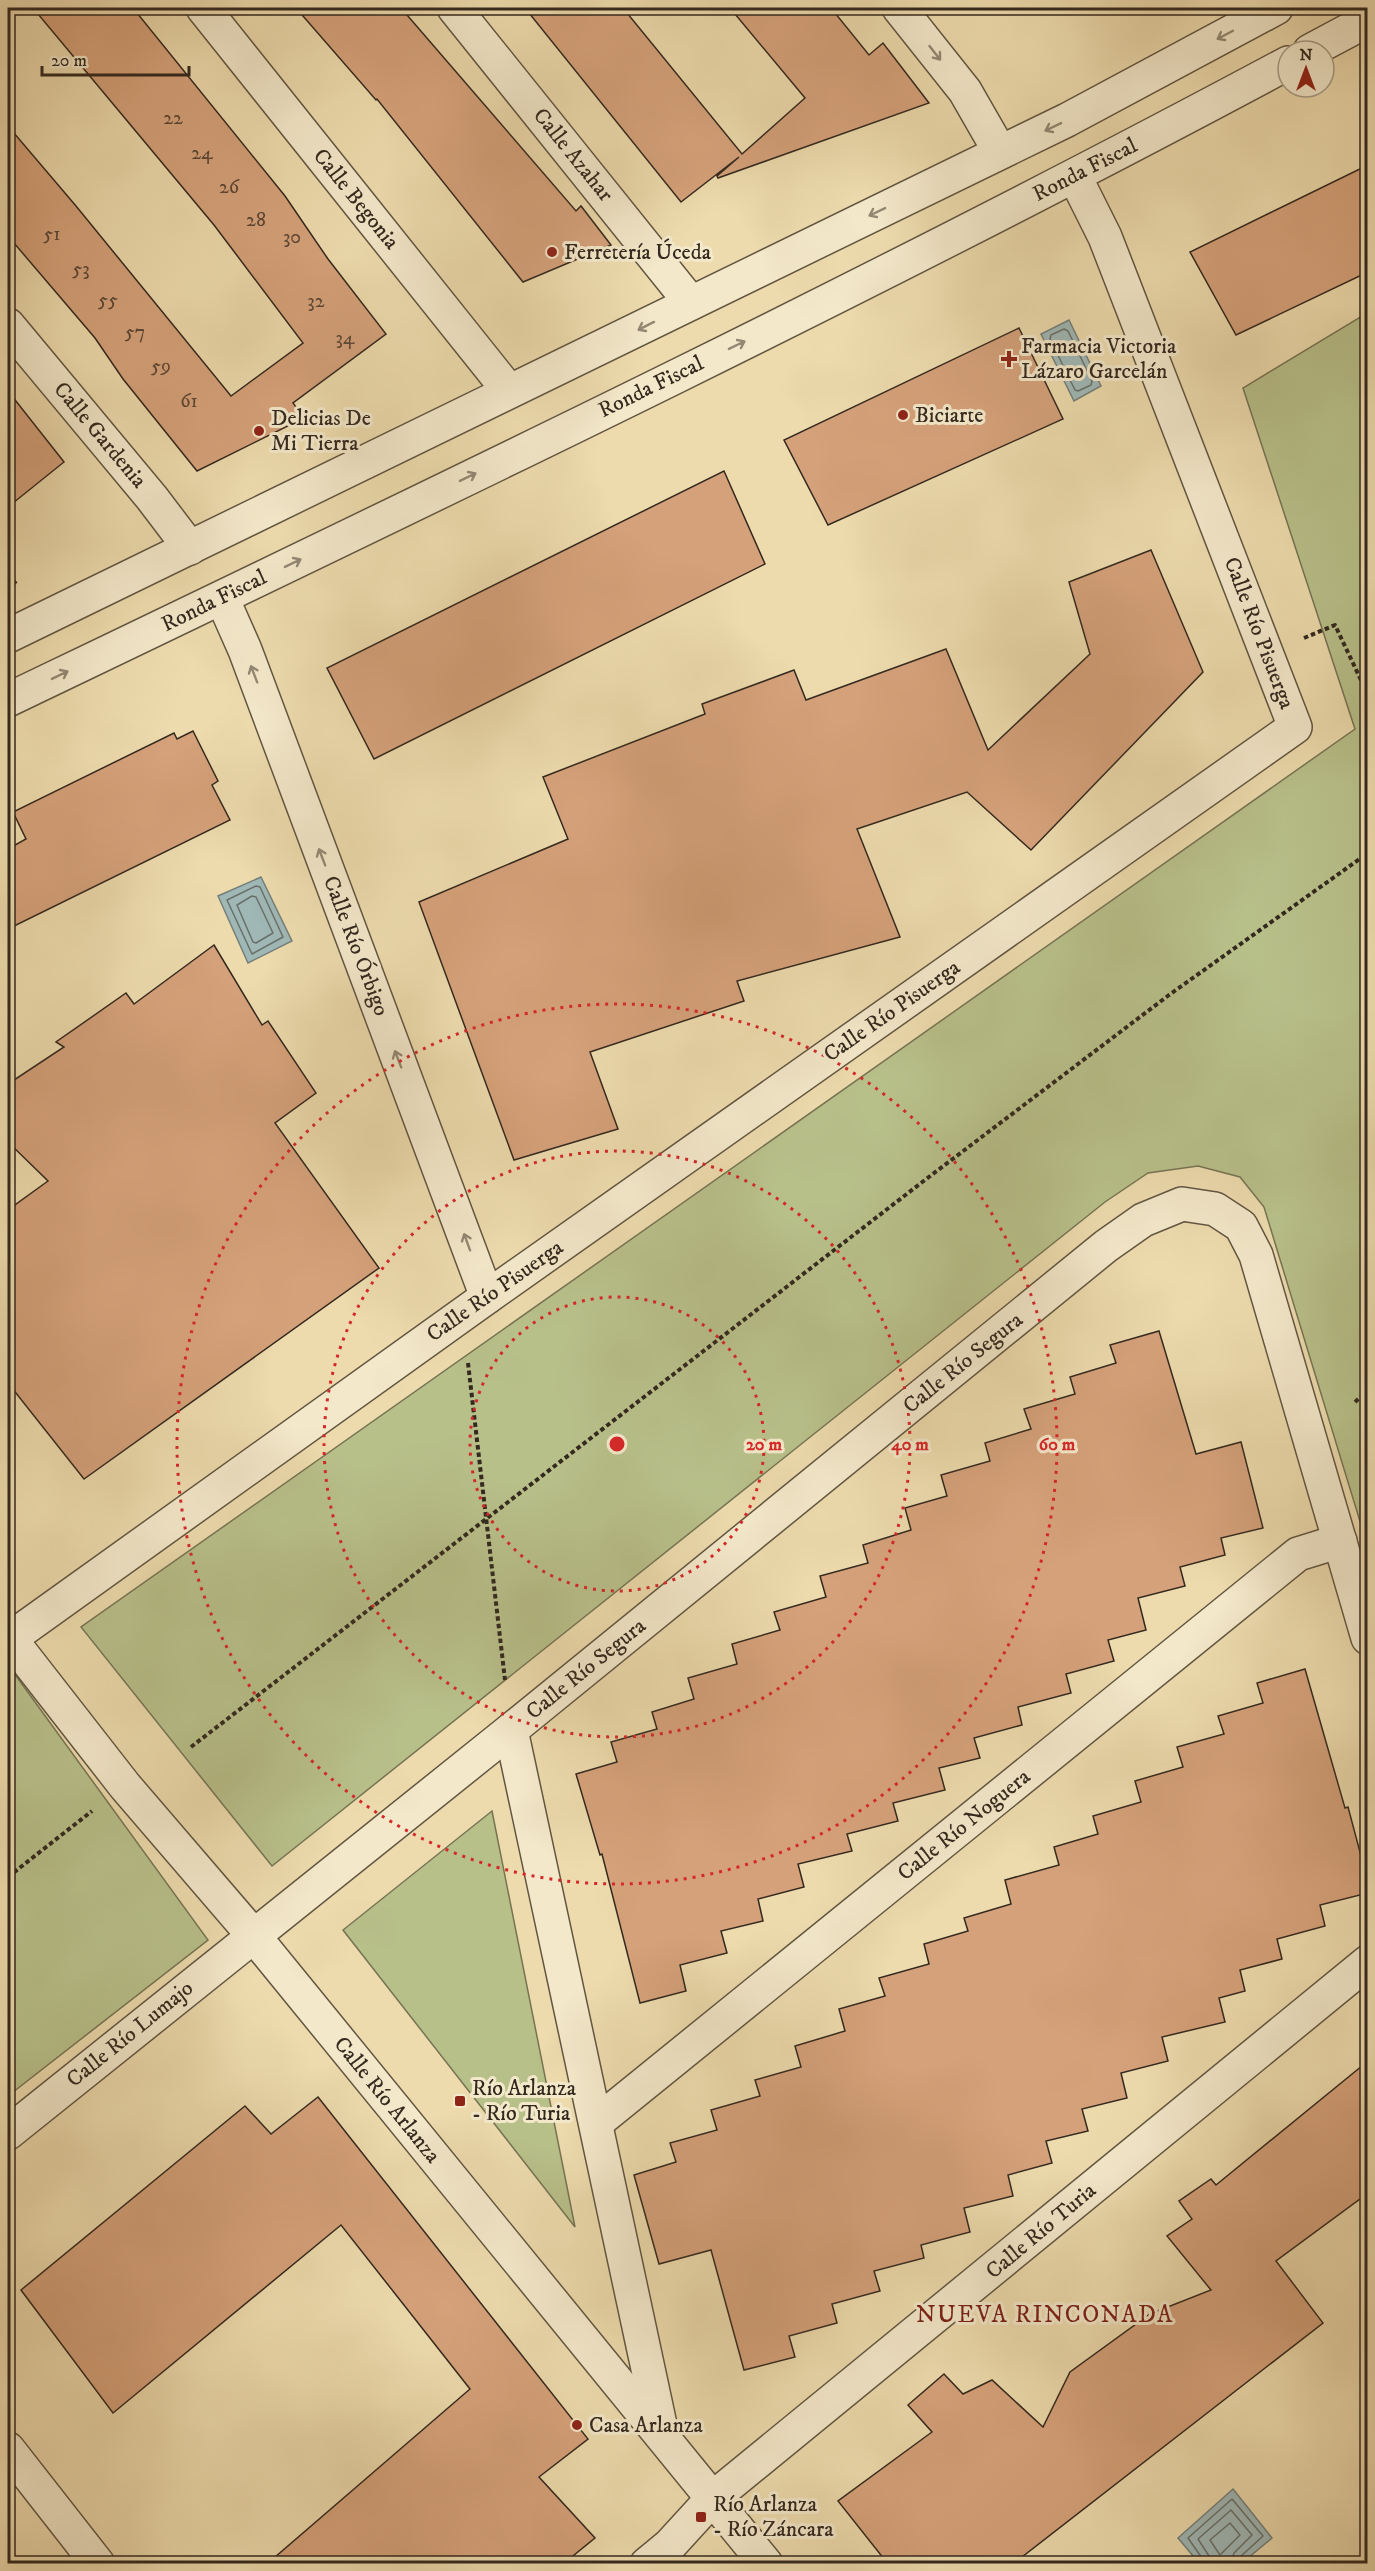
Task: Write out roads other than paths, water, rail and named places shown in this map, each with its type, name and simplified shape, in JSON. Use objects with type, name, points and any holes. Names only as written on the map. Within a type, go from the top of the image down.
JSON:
[{"type":"street","name":"Calle Begonia","points":[[203,8],[509,391]]},
{"type":"street","name":"Calle Azahar","points":[[454,8],[691,303]]},
{"type":"street","points":[[899,8],[965,91],[1000,152]]},
{"type":"street","points":[[8,636],[1067,120],[1276,8]]},
{"type":"street","points":[[1332,39],[1368,20]]},
{"type":"street","name":"Ronda Fiscal","points":[[8,700],[1075,177],[1276,69]]},
{"type":"street","name":"Calle Río Pisuerga","points":[[8,1638],[1295,727],[1105,237],[1075,177]]},
{"type":"street","name":"Calle Gardenia","points":[[8,325],[152,498],[190,548]]},
{"type":"street","name":"Calle Río Órbigo","points":[[222,597],[245,650],[487,1297]]},
{"type":"street","name":"Calle Río Segura","points":[[253,1935],[510,1730],[1107,1246],[1143,1220],[1182,1204],[1215,1209],[1241,1226],[1256,1255],[1368,1638]]},
{"type":"street","name":"Calle Río Noguera","points":[[596,2123],[1298,1554],[1340,1541]]},
{"type":"street","name":"Calle Río Arlanza","points":[[8,1638],[125,1786],[253,1935],[766,2564]]},
{"type":"street","points":[[510,1730],[663,2438]]},
{"type":"street","name":"Calle Río Lumajo","points":[[8,2133],[253,1935]]},
{"type":"street","name":"Calle Río Turia","points":[[658,2554],[713,2498],[786,2441],[1368,1962]]},
{"type":"street","points":[[8,2449],[95,2562]]},
{"type":"water","points":[[1069,320],[1101,386],[1074,401],[1041,334]]},
{"type":"water","points":[[261,877],[292,941],[248,963],[218,896]]},
{"type":"water","points":[[1233,2489],[1272,2538],[1242,2563],[1199,2563],[1178,2538]]},
{"type":"place","name":"Ferretería Úceda","points":[[552,252]]},
{"type":"place","name":"Farmacia Victoria Lázaro Garcelán","points":[[1009,359]]},
{"type":"place","name":"Biciarte","points":[[903,415]]},
{"type":"place","name":"Delicias De Mi Tierra","points":[[259,431]]},
{"type":"place","name":"Río Arlanza - Río Turia","points":[[460,2101]]},
{"type":"place","name":"Casa Arlanza","points":[[577,2425]]},
{"type":"place","name":"Río Arlanza - Río Záncara","points":[[701,2517]]},
{"type":"district","name":"NUEVA RINCONADA","points":[[1045,2315]]}]
